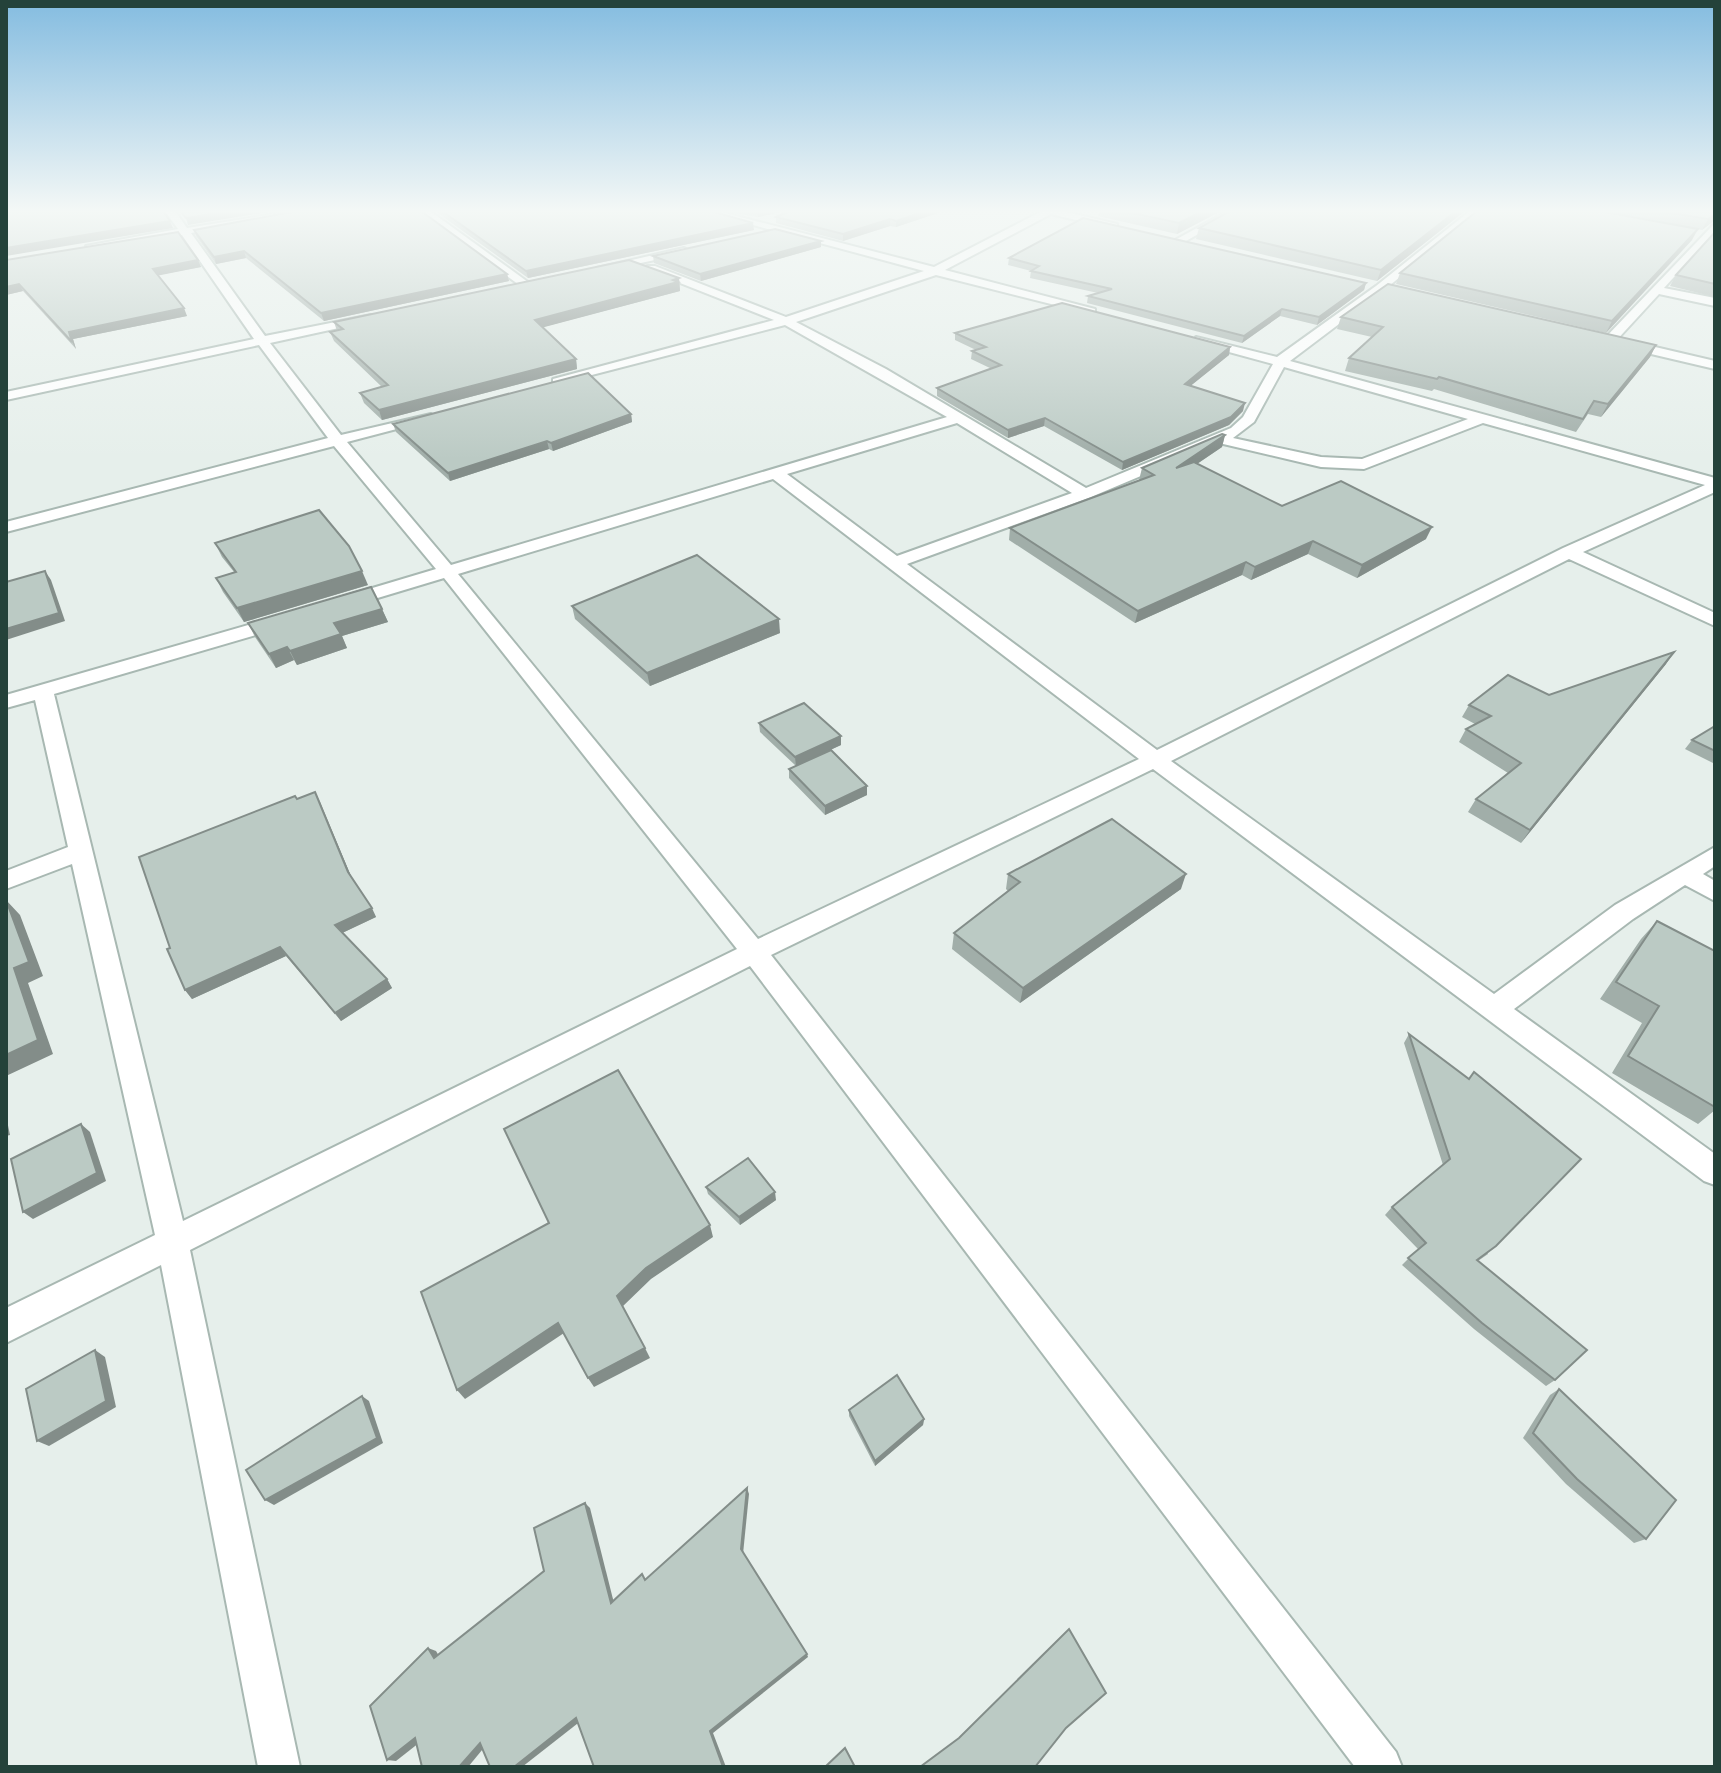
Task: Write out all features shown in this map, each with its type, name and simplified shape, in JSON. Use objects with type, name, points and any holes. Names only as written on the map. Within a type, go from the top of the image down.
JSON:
[{"type":"street","points":[[229,294],[338,441],[448,572],[754,952],[1381,1767]]},
{"type":"street","points":[[715,294],[786,321],[881,372],[1085,494]]},
{"type":"street","points":[[539,387],[786,321],[868,294]]},
{"type":"street","points":[[1019,294],[1099,314]]},
{"type":"street","points":[[895,563],[1085,494],[1236,431],[1249,419],[1281,361],[1372,294]]},
{"type":"street","points":[[1609,341],[1654,294]]},
{"type":"street","points":[[1676,294],[1715,302]]},
{"type":"street","points":[[6,396],[386,314]]},
{"type":"street","points":[[1593,337],[1715,365]]},
{"type":"street","points":[[1190,338],[1715,485]]},
{"type":"street","points":[[6,527],[446,412]]},
{"type":"street","points":[[1219,439],[1321,462],[1364,464],[1483,418]]},
{"type":"street","points":[[328,607],[956,419]]},
{"type":"street","points":[[774,472],[1155,760],[1715,1171]]},
{"type":"street","points":[[6,1326],[754,952],[1155,760],[1569,552],[1715,485]]},
{"type":"street","points":[[1569,552],[1715,620]]},
{"type":"street","points":[[6,702],[298,616]]},
{"type":"street","points":[[43,691],[172,1241],[279,1767]]},
{"type":"street","points":[[6,880],[80,852]]},
{"type":"street","points":[[1494,1009],[1624,912],[1715,855]]},
{"type":"street","points":[[1686,875],[1715,892]]},
{"type":"building","points":[[28,294],[173,294],[184,308],[69,332],[72,342]]},
{"type":"building","points":[[297,294],[413,294],[321,313]]},
{"type":"building","points":[[468,294],[634,294],[535,320],[576,359],[379,410],[360,393],[388,385],[330,332],[343,329],[334,322]]},
{"type":"building","points":[[1351,294],[1319,317],[1282,309],[1244,336],[1088,296]]},
{"type":"building","points":[[1374,294],[1431,294],[1656,345],[1608,404],[1594,401],[1583,419],[1439,377],[1349,358],[1383,327],[1341,317]]},
{"type":"building","points":[[1492,294],[1637,294],[1612,321]]},
{"type":"building","points":[[1062,303],[1230,347],[1185,384],[1245,403],[1231,417],[1123,462],[1045,418],[1008,430],[937,388],[1001,365],[972,351],[986,347],[955,333]]},
{"type":"building","points":[[588,373],[631,414],[551,443],[547,441],[448,473],[393,424]]},
{"type":"building","points":[[1225,435],[1176,468],[1194,462],[1282,506],[1341,481],[1432,527],[1362,565],[1313,541],[1255,567],[1246,562],[1138,611],[1010,528],[1154,475],[1142,468]]},
{"type":"building","points":[[319,510],[349,546],[362,571],[237,608],[216,578],[236,572],[215,543]]},
{"type":"building","points":[[697,555],[779,619],[647,673],[572,606]]},
{"type":"building","points":[[45,571],[59,613],[6,629],[6,582]]},
{"type":"building","points":[[371,587],[382,609],[334,623],[341,634],[290,651],[287,647],[269,654],[248,623]]},
{"type":"building","points":[[1674,652],[1530,830],[1476,799],[1521,763],[1466,729],[1491,716],[1469,705],[1508,675],[1549,695]]},
{"type":"building","points":[[804,703],[841,736],[795,757],[759,723]]},
{"type":"building","points":[[1715,726],[1715,751],[1692,740]]},
{"type":"building","points":[[831,750],[867,786],[825,806],[789,769]]},
{"type":"building","points":[[315,792],[348,872],[372,908],[335,925],[387,979],[335,1013],[280,947],[185,990],[167,949],[170,948],[139,857],[295,796],[297,799]]},
{"type":"building","points":[[1112,819],[1186,874],[1023,988],[954,933],[1020,882],[1008,874]]},
{"type":"building","points":[[6,900],[29,962],[14,968],[38,1040],[6,1055]]},
{"type":"building","points":[[1657,921],[1715,951],[1715,1107],[1628,1056],[1659,1006],[1616,982]]},
{"type":"building","points":[[1409,1034],[1469,1079],[1474,1072],[1581,1159],[1496,1246],[1477,1260],[1587,1350],[1555,1380],[1482,1323],[1408,1258],[1426,1243],[1392,1207],[1450,1159]]},
{"type":"building","points":[[618,1070],[710,1225],[646,1268],[617,1296],[645,1348],[588,1378],[558,1323],[457,1390],[421,1292],[549,1223],[504,1129]]},
{"type":"building","points":[[81,1124],[97,1173],[23,1212],[11,1159]]},
{"type":"building","points":[[748,1158],[775,1192],[739,1217],[706,1187]]},
{"type":"building","points":[[95,1350],[106,1401],[37,1441],[26,1389]]},
{"type":"building","points":[[897,1375],[924,1419],[875,1461],[849,1410]]},
{"type":"building","points":[[1559,1389],[1676,1500],[1646,1539],[1577,1479],[1533,1433]]},
{"type":"building","points":[[362,1396],[377,1438],[265,1500],[246,1470]]},
{"type":"building","points":[[747,1488],[741,1549],[807,1654],[710,1731],[723,1767],[594,1767],[576,1718],[514,1767],[490,1767],[480,1743],[459,1767],[422,1767],[415,1738],[387,1760],[370,1706],[428,1648],[434,1658],[544,1571],[534,1528],[585,1503],[611,1603],[642,1574],[645,1580]]},
{"type":"building","points":[[1069,1629],[1106,1693],[1066,1728],[1035,1767],[920,1767],[959,1738]]},
{"type":"building","points":[[845,1748],[855,1767],[825,1767]]}]
